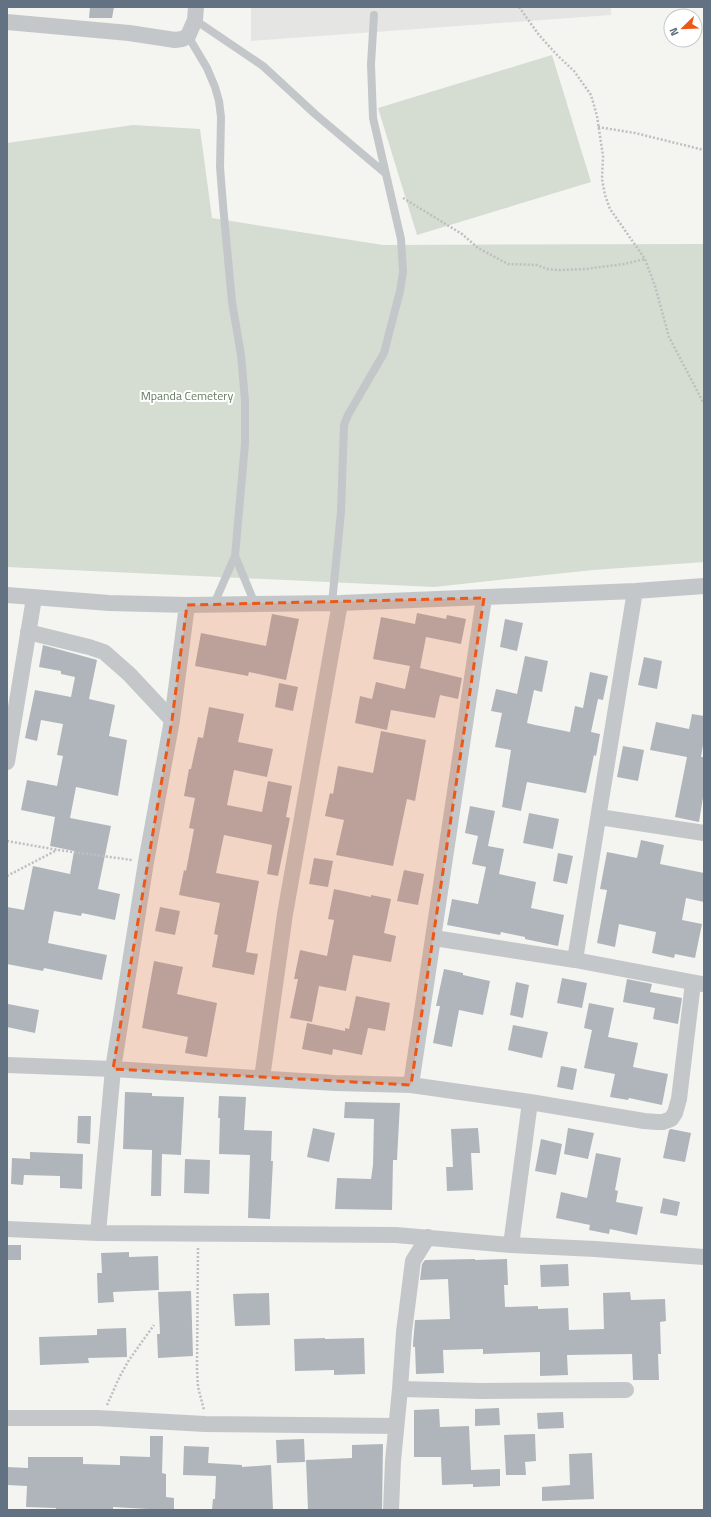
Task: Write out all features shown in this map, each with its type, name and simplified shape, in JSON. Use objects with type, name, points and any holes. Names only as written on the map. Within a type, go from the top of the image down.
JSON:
[{"type":"street","points":[[7,22],[129,33],[175,40],[188,36],[195,13]]},
{"type":"street","points":[[7,595],[109,603],[186,605],[336,603],[484,598],[635,591],[704,586]]},
{"type":"street","points":[[575,960],[635,591]]},
{"type":"street","points":[[7,762],[34,598]]},
{"type":"street","points":[[411,1085],[484,598]]},
{"type":"street","points":[[262,1078],[285,914],[336,603]]},
{"type":"street","points":[[98,1233],[114,1069],[146,862],[172,720],[186,605]]},
{"type":"street","points":[[28,632],[104,652],[129,674],[172,720]]},
{"type":"street","points":[[599,817],[704,833]]},
{"type":"street","points":[[7,1065],[114,1069],[335,1083],[411,1085],[530,1102],[644,1121],[663,1122],[671,1119],[675,1113],[679,1099],[699,984],[575,960],[434,938]]},
{"type":"street","points":[[511,1245],[530,1102]]},
{"type":"street","points":[[7,1229],[98,1233],[396,1235],[511,1245],[595,1249],[704,1257]]},
{"type":"street","points":[[396,1235],[413,1261]]},
{"type":"street","points":[[391,1510],[393,1460],[404,1332],[413,1261],[428,1237]]},
{"type":"street","points":[[400,1389],[482,1391],[626,1390]]},
{"type":"street","points":[[7,1418],[97,1418],[205,1424],[396,1426]]},
{"type":"lane","points":[[195,13],[262,66],[315,114],[385,173]]},
{"type":"lane","points":[[336,603],[344,425],[348,415],[382,359],[400,291],[403,262],[401,239],[372,111],[371,64],[374,15]]},
{"type":"lane","points":[[188,36],[207,68],[215,87],[221,117],[220,167],[222,197],[232,302],[245,400],[245,444],[235,556],[214,604]]},
{"type":"lane","points":[[235,556],[255,604]]},
{"type":"path","points":[[518,7],[556,55],[574,71],[588,88],[598,127],[603,156],[602,180],[610,209],[645,259],[655,286],[669,337],[704,404]]},
{"type":"path","points":[[598,127],[635,133],[704,150]]},
{"type":"path","points":[[389,189],[462,234],[478,248],[508,264],[537,265],[548,269],[559,270],[586,269],[624,264],[645,259]]},
{"type":"path","points":[[7,841],[58,850],[146,862]]},
{"type":"path","points":[[7,876],[58,850]]},
{"type":"path","points":[[198,1233],[197,1369],[198,1387],[203,1406],[205,1424]]},
{"type":"path","points":[[97,1418],[106,1406],[129,1360],[154,1325]]},
{"type":"highlighted area","points":[[484,598],[411,1085],[113,1069],[172,720],[187,605]]},
{"type":"shaded area","points":[[251,7],[611,7],[611,15],[251,41]]},
{"type":"green space","points":[[552,55],[591,182],[417,235],[378,108]]},
{"type":"green space","name":"Mpanda Cemetery","points":[[133,125],[200,129],[212,218],[383,245],[704,244],[704,562],[593,570],[434,587],[7,567],[7,143]]},
{"type":"building","points":[[90,7],[114,7],[112,18],[89,18]]},
{"type":"building","points":[[417,613],[446,619],[447,615],[466,619],[461,644],[426,637],[420,668],[462,678],[458,699],[440,695],[435,718],[391,710],[387,730],[355,723],[360,696],[372,699],[376,682],[405,689],[410,666],[373,659],[381,617],[415,624]]},
{"type":"building","points":[[272,614],[299,619],[286,680],[249,672],[248,676],[195,666],[201,633],[266,646]]},
{"type":"building","points":[[505,619],[523,623],[517,651],[500,647]]},
{"type":"building","points":[[43,645],[97,660],[89,699],[115,705],[109,736],[127,740],[118,796],[76,787],[70,818],[111,826],[98,889],[120,894],[115,920],[82,913],[81,916],[54,911],[48,943],[107,955],[102,980],[44,968],[43,971],[7,964],[7,907],[24,910],[33,866],[70,874],[74,851],[50,846],[55,817],[21,810],[27,780],[57,786],[63,756],[57,755],[63,724],[41,720],[37,741],[25,738],[35,690],[71,697],[75,677],[61,674],[61,671],[39,667]]},
{"type":"building","points":[[525,656],[548,661],[542,692],[534,690],[527,723],[535,725],[570,732],[575,706],[583,708],[590,672],[608,676],[603,700],[598,699],[591,732],[600,734],[586,793],[527,782],[521,811],[502,807],[511,750],[495,747],[502,713],[491,711],[496,689],[517,694]]},
{"type":"building","points":[[644,657],[662,661],[657,689],[638,685]]},
{"type":"building","points":[[279,683],[298,687],[293,711],[275,707]]},
{"type":"building","points":[[209,707],[244,714],[238,742],[273,749],[267,777],[234,770],[227,805],[262,812],[268,781],[292,786],[286,817],[290,818],[278,876],[267,874],[272,845],[224,835],[216,873],[259,881],[246,952],[258,954],[254,975],[212,967],[218,935],[214,934],[220,903],[179,895],[184,870],[186,871],[194,829],[189,828],[195,798],[184,796],[189,769],[191,769],[198,737],[203,738]]},
{"type":"building","points":[[692,714],[704,716],[704,739],[701,757],[704,757],[704,791],[699,822],[675,817],[687,757],[650,750],[656,722],[689,729]]},
{"type":"building","points":[[381,731],[426,740],[415,801],[407,799],[393,866],[336,855],[344,820],[325,816],[330,793],[333,794],[338,766],[373,773]]},
{"type":"building","points":[[623,746],[644,750],[638,781],[617,777]]},
{"type":"building","points":[[470,806],[495,811],[488,846],[504,849],[499,874],[536,882],[531,908],[564,915],[558,946],[501,932],[500,935],[447,925],[452,899],[478,904],[486,867],[472,864],[478,836],[465,833]]},
{"type":"building","points":[[529,813],[559,819],[553,849],[523,843]]},
{"type":"building","points":[[641,840],[664,845],[660,864],[704,873],[704,902],[686,898],[682,920],[702,924],[695,958],[675,954],[674,958],[652,953],[656,932],[619,924],[615,947],[597,943],[607,890],[600,889],[607,852],[637,858]]},
{"type":"building","points":[[558,853],[573,856],[567,884],[553,881]]},
{"type":"building","points":[[314,858],[333,861],[328,887],[309,884]]},
{"type":"building","points":[[404,870],[424,874],[418,905],[397,901]]},
{"type":"building","points":[[334,889],[371,897],[371,895],[391,899],[384,933],[396,936],[391,962],[353,955],[346,991],[319,986],[312,1022],[290,1018],[298,979],[294,979],[300,950],[327,956],[334,920],[328,919]]},
{"type":"building","points":[[160,907],[180,911],[175,935],[155,931]]},
{"type":"building","points":[[154,961],[183,967],[177,994],[217,1003],[207,1057],[185,1053],[188,1037],[142,1028]]},
{"type":"building","points":[[444,969],[490,981],[483,1015],[459,1010],[452,1047],[433,1043],[440,1006],[436,1006]]},
{"type":"building","points":[[562,978],[587,983],[582,1008],[557,1003]]},
{"type":"building","points":[[627,979],[652,984],[650,992],[682,998],[678,1024],[653,1019],[655,1008],[623,1002]]},
{"type":"building","points":[[516,982],[529,985],[523,1018],[510,1015]]},
{"type":"building","points":[[356,996],[390,1003],[385,1031],[368,1028],[362,1055],[333,1049],[332,1055],[302,1049],[307,1023],[345,1031],[345,1028],[349,1029]]},
{"type":"building","points":[[589,1003],[614,1008],[608,1037],[638,1043],[633,1067],[668,1074],[662,1105],[629,1098],[628,1100],[610,1097],[615,1074],[584,1068],[592,1030],[584,1028]]},
{"type":"building","points":[[8,1004],[39,1010],[35,1033],[7,1027]]},
{"type":"building","points":[[513,1025],[548,1032],[542,1058],[508,1050]]},
{"type":"building","points":[[561,1066],[577,1069],[573,1090],[557,1087]]},
{"type":"building","points":[[125,1092],[152,1093],[152,1096],[184,1097],[181,1155],[162,1154],[161,1196],[151,1196],[152,1150],[123,1149]]},
{"type":"building","points":[[219,1096],[246,1097],[244,1130],[272,1131],[271,1161],[273,1161],[270,1219],[248,1218],[250,1155],[219,1154]]},
{"type":"building","points":[[345,1102],[400,1103],[397,1160],[393,1160],[392,1210],[335,1209],[337,1178],[371,1179],[373,1165],[374,1119],[344,1118]]},
{"type":"building","points":[[78,1116],[91,1116],[90,1144],[77,1143]]},
{"type":"building","points":[[313,1128],[335,1133],[329,1162],[307,1157]]},
{"type":"building","points":[[478,1128],[480,1153],[471,1153],[473,1190],[447,1191],[446,1167],[453,1167],[451,1129]]},
{"type":"building","points":[[568,1128],[594,1133],[588,1159],[564,1154]]},
{"type":"building","points":[[671,1129],[691,1133],[685,1162],[663,1158],[669,1130]]},
{"type":"building","points":[[541,1139],[562,1144],[556,1175],[535,1171]]},
{"type":"building","points":[[30,1152],[83,1154],[82,1189],[60,1188],[60,1176],[24,1175],[23,1185],[11,1184],[12,1158],[30,1159]]},
{"type":"building","points":[[596,1153],[621,1158],[615,1190],[618,1191],[616,1202],[643,1207],[637,1235],[610,1229],[609,1234],[589,1230],[590,1225],[556,1218],[561,1192],[587,1198]]},
{"type":"building","points":[[185,1159],[210,1160],[209,1194],[184,1193]]},
{"type":"building","points":[[663,1198],[680,1202],[677,1216],[660,1213]]},
{"type":"building","points":[[7,1245],[21,1245],[21,1260],[7,1260]]},
{"type":"building","points":[[129,1252],[129,1257],[158,1256],[159,1290],[113,1292],[114,1302],[98,1303],[97,1273],[102,1273],[101,1253]]},
{"type":"building","points":[[507,1259],[508,1285],[504,1285],[505,1307],[538,1306],[538,1309],[568,1308],[569,1330],[604,1329],[603,1293],[630,1292],[631,1300],[665,1299],[666,1321],[660,1322],[661,1354],[658,1354],[659,1380],[633,1380],[632,1354],[567,1355],[568,1375],[540,1376],[540,1352],[483,1354],[483,1349],[443,1350],[444,1373],[416,1374],[415,1347],[413,1347],[415,1320],[450,1319],[448,1279],[420,1280],[422,1264],[425,1260]]},
{"type":"building","points":[[568,1264],[569,1286],[541,1287],[540,1265]]},
{"type":"building","points":[[191,1291],[193,1356],[158,1358],[157,1334],[160,1334],[158,1292]]},
{"type":"building","points":[[269,1293],[270,1325],[235,1326],[233,1294]]},
{"type":"building","points":[[126,1328],[127,1357],[88,1358],[89,1363],[40,1365],[39,1337],[97,1335],[97,1329]]},
{"type":"building","points":[[364,1338],[365,1374],[334,1375],[334,1370],[295,1371],[294,1339]]},
{"type":"building","points":[[499,1408],[500,1425],[475,1426],[475,1409]]},
{"type":"building","points":[[439,1409],[440,1427],[469,1426],[471,1470],[500,1469],[500,1486],[473,1487],[473,1484],[442,1485],[441,1457],[414,1457],[414,1410]]},
{"type":"building","points":[[563,1412],[564,1428],[538,1429],[537,1413]]},
{"type":"building","points":[[535,1434],[536,1461],[525,1462],[526,1475],[506,1475],[504,1435]]},
{"type":"building","points":[[150,1436],[163,1436],[162,1473],[166,1474],[166,1497],[174,1498],[174,1510],[148,1510],[113,1507],[113,1510],[56,1510],[56,1508],[26,1507],[27,1486],[7,1485],[7,1467],[28,1468],[28,1457],[83,1457],[83,1464],[120,1465],[120,1456],[150,1457]]},
{"type":"building","points":[[304,1439],[305,1462],[277,1463],[276,1440]]},
{"type":"building","points":[[383,1444],[382,1510],[308,1510],[306,1460],[352,1458],[352,1445]]},
{"type":"building","points":[[184,1446],[209,1447],[208,1463],[242,1465],[242,1467],[271,1465],[273,1510],[212,1510],[213,1499],[215,1499],[216,1476],[183,1475]]},
{"type":"building","points":[[592,1453],[594,1499],[542,1501],[542,1487],[570,1485],[569,1454]]}]
